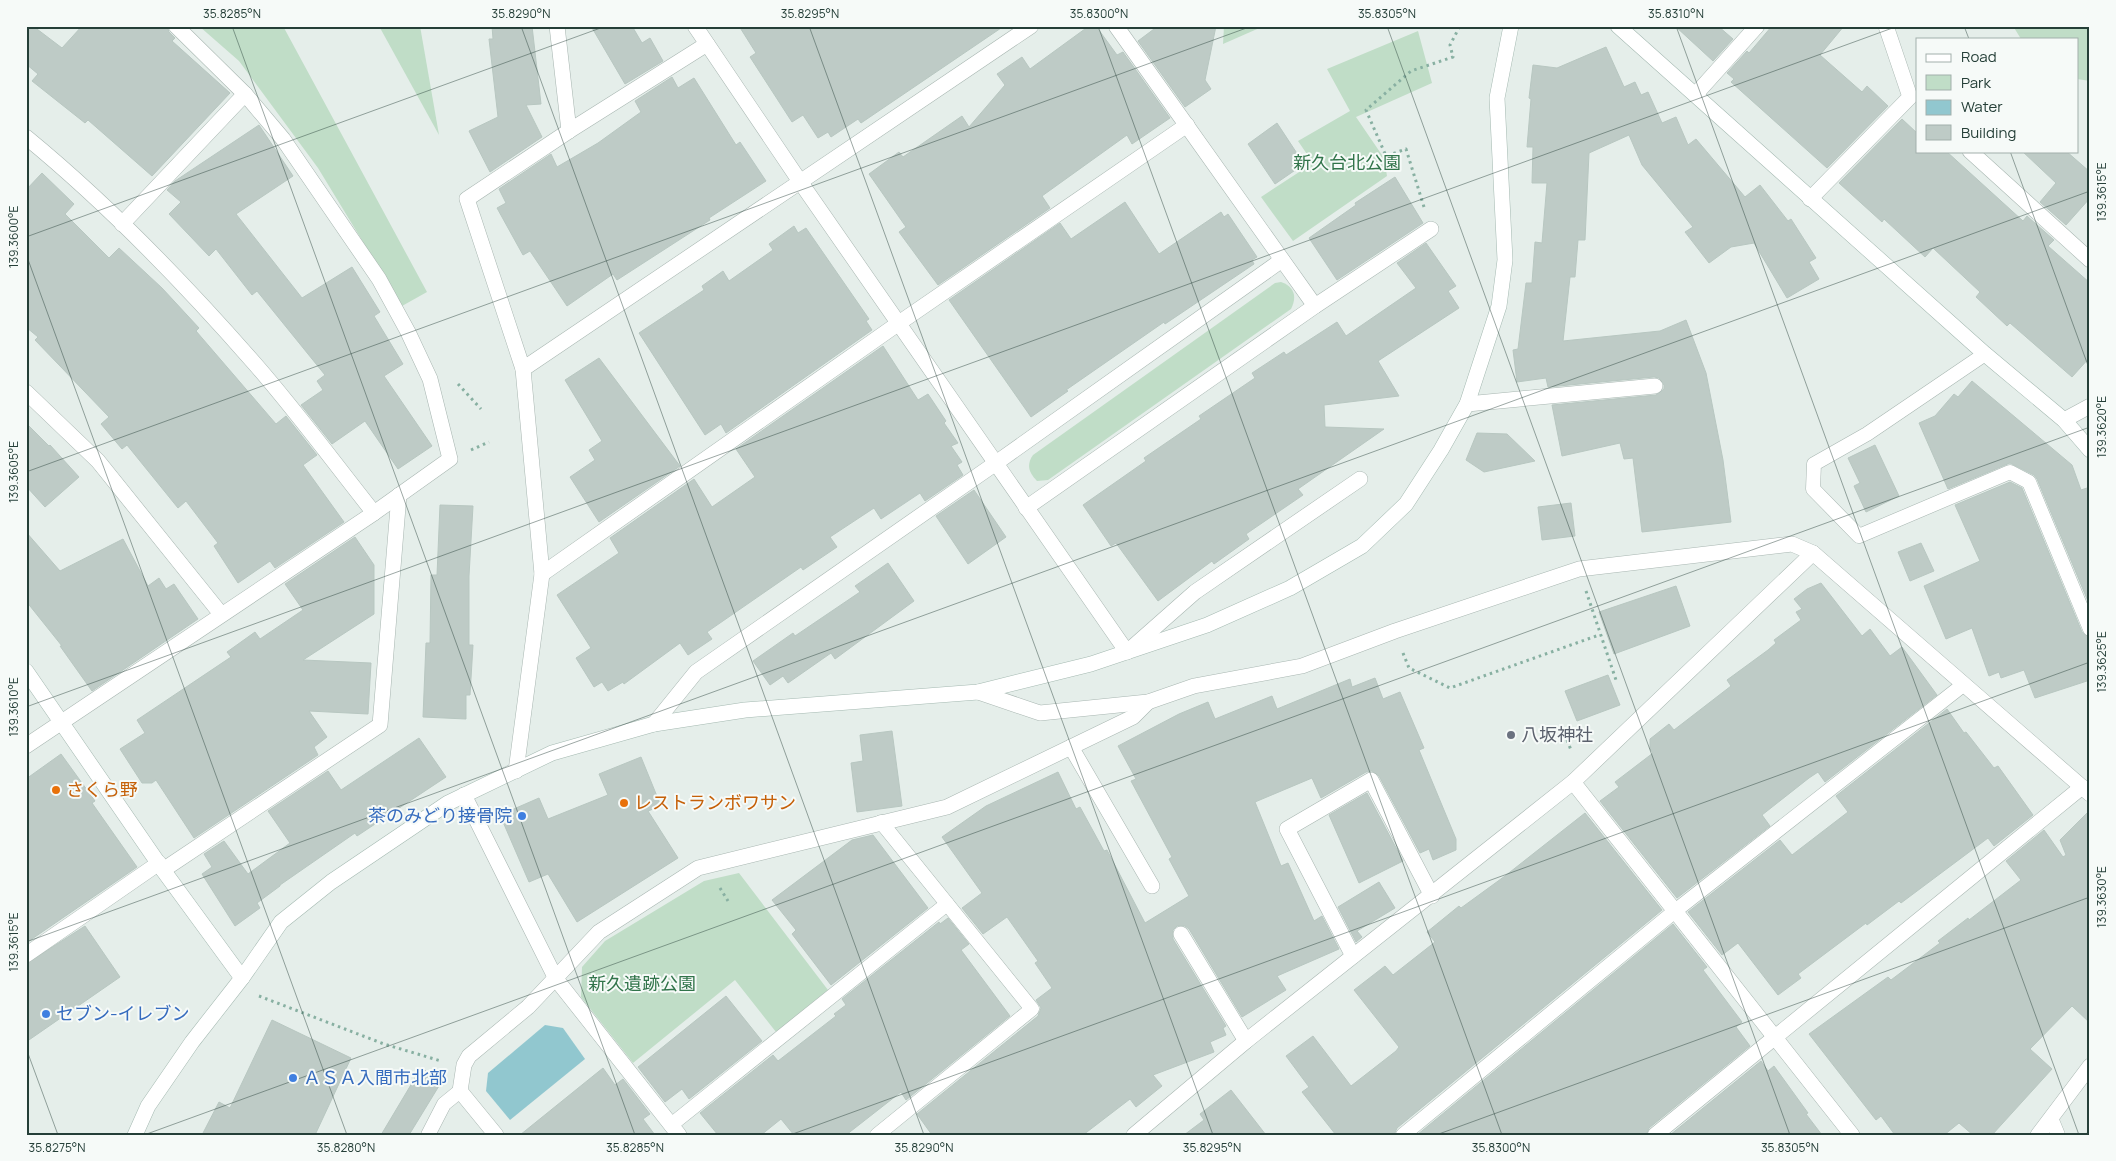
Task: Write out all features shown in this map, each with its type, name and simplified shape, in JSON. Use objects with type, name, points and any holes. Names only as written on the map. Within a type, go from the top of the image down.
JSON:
[{"type":"street","points":[[26,746],[374,513],[450,459],[430,379],[408,332],[379,279],[283,139],[244,94],[176,26]]},
{"type":"street","points":[[557,26],[569,131]]},
{"type":"street","points":[[695,26],[801,183],[1127,652]]},
{"type":"street","points":[[523,369],[1031,26]]},
{"type":"street","points":[[1116,26],[1315,306]]},
{"type":"street","points":[[135,1135],[154,1098],[192,1042],[238,983],[281,922],[331,882],[448,803],[464,795],[552,754],[654,724],[745,710],[978,692],[1091,664],[1207,624],[1290,588],[1362,546],[1406,504],[1441,450],[1467,404],[1499,306],[1505,260],[1497,98],[1511,26]]},
{"type":"street","points":[[1618,26],[1985,354],[2064,420],[2090,450]]},
{"type":"street","points":[[1696,94],[1757,26]]},
{"type":"street","points":[[1810,199],[1914,100],[1886,26]]},
{"type":"street","points":[[516,771],[542,574],[523,369],[467,199],[569,131],[707,44]]},
{"type":"street","points":[[122,224],[244,94]]},
{"type":"street","points":[[542,574],[899,323],[1187,125]]},
{"type":"street","points":[[28,143],[79,181],[166,268],[256,365],[374,513]]},
{"type":"street","points":[[1971,152],[2090,260]]},
{"type":"street","points":[[1026,508],[1315,306],[1431,229]]},
{"type":"street","points":[[654,724],[696,672],[996,463],[1282,260]]},
{"type":"street","points":[[1467,404],[1655,386]]},
{"type":"street","points":[[26,392],[98,461],[221,614]]},
{"type":"street","points":[[2064,420],[2090,406]]},
{"type":"street","points":[[1127,652],[1195,592],[1360,479]]},
{"type":"street","points":[[26,955],[380,725],[399,495]]},
{"type":"street","points":[[978,692],[1040,713],[1148,702],[1194,686],[1302,666],[1395,630],[1579,569],[1792,544],[1813,553],[2086,790],[1775,1037],[1655,1135]]},
{"type":"street","points":[[1134,1135],[1246,1041],[1432,896],[1573,782],[1813,553]]},
{"type":"street","points":[[26,671],[161,867],[238,983]]},
{"type":"street","points":[[496,1135],[460,1091],[464,1065],[469,1056],[528,1007],[599,932],[698,868],[947,807],[1133,716],[1148,702]]},
{"type":"street","points":[[1071,747],[1152,886]]},
{"type":"street","points":[[1353,956],[1286,829],[1371,780],[1432,896]]},
{"type":"street","points":[[1573,782],[1852,1135]]},
{"type":"street","points":[[464,795],[556,979],[675,1130]]},
{"type":"street","points":[[1181,934],[1246,1041]]},
{"type":"street","points":[[2038,1135],[2090,1066]]},
{"type":"lane","points":[[1985,354],[1867,434],[1814,464],[1813,489],[1859,536],[2010,472],[2029,482],[2090,629]]},
{"type":"lane","points":[[1403,1135],[1675,911],[1963,685]]},
{"type":"lane","points":[[877,1135],[1032,1010],[881,822]]},
{"type":"lane","points":[[675,1130],[946,904]]},
{"type":"lane","points":[[428,1135],[444,1104],[460,1091]]},
{"type":"lane","points":[[2051,1118],[2058,1135]]},
{"type":"path","points":[[1431,229],[1406,149],[1386,156],[1366,110],[1411,71],[1453,57],[1450,45],[1460,26]]},
{"type":"path","points":[[1579,569],[1617,683]]},
{"type":"path","points":[[1395,630],[1409,668],[1450,688],[1599,635]]},
{"type":"path","points":[[238,983],[384,1044],[435,1060],[464,1065]]},
{"type":"green space","points":[[199,26],[283,26],[427,292],[402,306],[318,168],[239,61]]},
{"type":"green space","points":[[379,26],[420,26],[439,135]]},
{"type":"green space","points":[[1224,26],[1264,26],[1223,44]]},
{"type":"green space","points":[[2013,26],[2090,26],[2090,81],[2078,79],[2078,38],[2020,38]]},
{"type":"green space","name":"新久台北公園","points":[[1418,31],[1432,83],[1356,117],[1384,158],[1387,176],[1293,241],[1261,197],[1313,163],[1298,141],[1350,111],[1327,69]]},
{"type":"green space","points":[[1281,282],[1286,284],[1294,293],[1291,309],[1048,480],[1037,481],[1034,478],[1029,466],[1033,455],[1275,283]]},
{"type":"green space","name":"新久遺跡公園","points":[[739,873],[828,990],[776,1032],[735,980],[633,1063],[581,997],[582,967],[605,941],[704,881]]},
{"type":"water","points":[[545,1025],[563,1028],[585,1059],[510,1120],[486,1091],[488,1073]]},
{"type":"building","points":[[26,26],[33,26],[62,48],[82,26],[167,26],[169,32],[175,38],[172,41],[230,93],[152,176],[88,120],[85,123],[32,81],[38,74],[26,64]]},
{"type":"building","points":[[492,26],[532,26],[541,104],[526,105],[542,137],[490,172],[469,131],[498,117],[489,39],[493,39]]},
{"type":"building","points":[[591,26],[632,26],[642,43],[650,38],[663,61],[625,84]]},
{"type":"building","points":[[739,26],[1004,26],[861,123],[858,119],[831,137],[828,132],[818,138],[803,115],[792,122],[750,57],[756,53]]},
{"type":"building","points":[[1089,26],[1096,26],[1117,55],[1123,52],[1170,118],[1132,144],[1127,135],[1042,196],[1050,208],[938,285],[899,232],[906,227],[869,174],[899,152],[903,157],[962,116],[969,127],[1005,85],[997,74],[1022,57],[1030,69]]},
{"type":"building","points":[[1158,26],[1216,26],[1205,80],[1211,89],[1185,107],[1138,41]]},
{"type":"building","points":[[1675,26],[1718,26],[1733,39],[1713,61]]},
{"type":"building","points":[[1772,26],[1844,26],[1820,55],[1862,92],[1867,86],[1888,106],[1827,168],[1731,82],[1734,79],[1727,73],[1747,51],[1749,53]]},
{"type":"building","points":[[1606,47],[1624,87],[1635,82],[1641,95],[1648,92],[1662,123],[1676,117],[1688,145],[1696,139],[1745,197],[1760,185],[1788,221],[1791,219],[1816,258],[1809,262],[1819,279],[1787,298],[1754,243],[1731,247],[1709,263],[1685,232],[1693,227],[1642,165],[1629,135],[1589,153],[1585,240],[1578,240],[1575,277],[1570,277],[1563,341],[1660,331],[1686,320],[1706,373],[1723,460],[1731,522],[1642,532],[1633,458],[1624,459],[1620,443],[1562,456],[1552,405],[1656,395],[1664,389],[1664,385],[1659,378],[1548,387],[1546,378],[1517,382],[1513,350],[1518,349],[1526,283],[1532,283],[1535,242],[1542,243],[1547,183],[1532,183],[1533,147],[1527,147],[1531,99],[1529,98],[1533,65],[1557,68]]},
{"type":"building","points":[[672,77],[678,88],[694,78],[736,145],[740,142],[766,181],[617,280],[613,274],[567,306],[530,251],[523,255],[497,208],[506,203],[499,189],[551,154],[557,167],[598,143],[641,112],[635,101]]},
{"type":"building","points":[[1902,119],[1916,132],[1916,152],[1947,152],[2023,221],[2027,216],[2054,240],[2048,246],[2090,283],[2090,357],[2072,377],[2010,323],[2007,326],[1976,297],[1980,292],[1933,248],[1925,257],[1884,219],[1882,222],[1839,183]]},
{"type":"building","points":[[1277,123],[1304,164],[1275,184],[1248,144]]},
{"type":"building","points":[[259,125],[293,176],[236,214],[302,298],[352,267],[380,312],[374,316],[403,364],[384,376],[432,446],[398,469],[365,421],[332,444],[301,405],[323,390],[317,381],[325,375],[257,291],[252,295],[216,249],[209,256],[169,214],[181,202],[167,190],[175,181]]},
{"type":"building","points":[[2023,152],[2067,152],[2090,172],[2090,198],[2066,225],[2040,202],[2056,183]]},
{"type":"building","points":[[42,173],[74,204],[65,214],[109,258],[119,248],[162,288],[199,328],[196,331],[276,424],[286,416],[317,455],[303,465],[344,522],[275,568],[270,561],[238,583],[214,546],[218,543],[186,501],[178,508],[127,445],[122,449],[101,424],[109,417],[35,340],[38,337],[26,327],[26,190]]},
{"type":"building","points":[[1395,177],[1423,223],[1337,280],[1309,238],[1356,205],[1355,203]]},
{"type":"building","points":[[1125,202],[1159,254],[1221,212],[1224,217],[1228,214],[1257,257],[1252,260],[1254,264],[1165,324],[1164,322],[1066,390],[1068,391],[1031,417],[949,300],[1060,223],[1071,239]]},
{"type":"building","points":[[794,226],[798,233],[806,228],[869,319],[866,321],[872,330],[726,433],[721,424],[705,435],[639,333],[704,290],[702,286],[723,271],[729,281],[773,250],[769,244]]},
{"type":"building","points":[[1426,243],[1456,286],[1448,291],[1459,308],[1378,361],[1399,396],[1324,405],[1325,427],[1384,429],[1298,489],[1303,495],[1246,534],[1249,539],[1214,564],[1212,561],[1158,601],[1116,543],[1111,546],[1083,505],[1146,461],[1144,458],[1201,419],[1199,416],[1255,378],[1252,373],[1284,352],[1286,355],[1337,322],[1346,336],[1416,288],[1397,263]]},
{"type":"building","points":[[883,346],[918,400],[928,394],[946,421],[944,423],[958,443],[951,446],[962,462],[957,465],[963,475],[925,501],[920,493],[881,519],[874,508],[830,537],[837,547],[803,570],[801,567],[707,632],[712,639],[688,655],[680,643],[624,684],[623,682],[608,691],[602,682],[594,687],[576,658],[591,648],[557,595],[619,553],[610,538],[694,479],[712,507],[755,477],[736,449]]},
{"type":"building","points":[[599,358],[680,466],[599,522],[570,477],[595,460],[589,450],[602,441],[565,380]]},
{"type":"building","points":[[1972,381],[2072,465],[2081,490],[2090,487],[2090,606],[2034,475],[2010,463],[1948,489],[1919,423],[1935,416],[1954,394],[1958,397]]},
{"type":"building","points":[[26,423],[50,445],[79,477],[45,507],[26,486]]},
{"type":"building","points":[[1477,433],[1507,434],[1535,461],[1484,472],[1466,460]]},
{"type":"building","points":[[1875,445],[1899,496],[1866,512],[1854,486],[1860,483],[1848,458]]},
{"type":"building","points":[[2010,482],[2022,488],[2082,632],[2090,638],[2090,680],[2035,698],[2024,670],[2001,678],[1999,672],[1989,676],[1972,628],[1946,639],[1924,586],[1980,561],[1955,505]]},
{"type":"building","points":[[974,490],[1006,537],[968,564],[936,516]]},
{"type":"building","points":[[1571,503],[1575,536],[1542,540],[1538,507]]},
{"type":"building","points":[[440,505],[473,506],[469,576],[469,645],[473,645],[470,695],[466,695],[466,719],[423,717],[426,643],[430,643],[431,575],[437,575]]},
{"type":"building","points":[[26,532],[60,571],[123,539],[148,586],[159,578],[166,589],[174,584],[198,619],[92,691],[60,646],[62,646],[26,601]]},
{"type":"building","points":[[355,537],[374,565],[374,614],[303,660],[371,663],[368,714],[309,711],[327,737],[314,747],[318,755],[194,838],[156,780],[152,783],[142,783],[120,749],[145,733],[137,720],[231,657],[227,652],[255,632],[260,639],[303,610],[285,584]]},
{"type":"building","points":[[1921,543],[1934,571],[1910,581],[1898,552]]},
{"type":"building","points":[[888,563],[914,601],[835,659],[831,653],[788,683],[783,676],[770,685],[753,661],[793,633],[795,636],[860,592],[855,586]]},
{"type":"building","points":[[1821,583],[1862,636],[1870,629],[1890,656],[1902,647],[1937,695],[1825,782],[1818,772],[1809,778],[1762,815],[1770,826],[1677,898],[1600,801],[1619,787],[1615,782],[1653,753],[1650,749],[1650,739],[1669,724],[1674,730],[1731,686],[1727,680],[1768,650],[1776,643],[1774,640],[1801,620],[1796,612],[1802,609],[1794,599],[1807,589]]},
{"type":"building","points":[[1676,586],[1690,626],[1614,654],[1599,612]]},
{"type":"building","points":[[1608,675],[1620,705],[1577,721],[1565,691]]},
{"type":"building","points":[[1375,678],[1383,699],[1400,692],[1424,748],[1419,750],[1456,839],[1456,850],[1433,860],[1429,849],[1420,853],[1379,776],[1372,771],[1366,772],[1321,798],[1312,778],[1255,802],[1281,866],[1288,863],[1314,921],[1322,916],[1339,949],[1277,976],[1286,990],[1242,1017],[1189,929],[1185,926],[1177,926],[1173,930],[1173,939],[1226,1026],[1223,1028],[1226,1035],[1210,1042],[1214,1052],[1153,1075],[1162,1086],[1136,1107],[1130,1099],[1083,1135],[932,1135],[917,1114],[1038,1016],[1041,1008],[1036,1000],[1052,988],[1035,963],[1038,961],[1007,917],[983,934],[962,908],[982,893],[942,837],[986,806],[1058,772],[1076,809],[1080,807],[1104,851],[1107,850],[1145,923],[1189,896],[1169,859],[1172,857],[1131,781],[1136,779],[1118,746],[1179,714],[1208,702],[1215,719],[1272,696],[1277,709],[1350,679],[1352,687]]},
{"type":"building","points":[[1947,709],[1964,733],[1966,732],[1994,768],[1998,766],[2033,815],[1994,846],[1988,838],[1901,903],[1899,901],[1867,925],[1866,923],[1798,974],[1801,978],[1778,995],[1738,943],[1722,955],[1688,912],[1780,840],[1792,855],[1848,812],[1836,796]]},
{"type":"building","points":[[892,731],[902,806],[857,812],[851,763],[863,761],[860,735]]},
{"type":"building","points":[[419,738],[446,777],[357,836],[355,833],[280,885],[257,903],[260,908],[235,926],[202,874],[212,867],[204,854],[224,841],[248,874],[290,843],[268,811],[328,771],[341,790]]},
{"type":"building","points":[[61,754],[95,801],[92,803],[137,867],[26,943],[26,779]]},
{"type":"building","points":[[641,757],[661,806],[648,811],[678,858],[577,922],[548,874],[529,882],[500,815],[539,798],[548,819],[608,795],[599,774]]},
{"type":"building","points":[[1367,793],[1403,861],[1359,883],[1329,815]]},
{"type":"building","points":[[2090,810],[2090,1023],[2072,1006],[2030,1049],[2052,1069],[1992,1135],[1973,1135],[1959,1123],[1944,1135],[1895,1135],[1881,1116],[1876,1120],[1809,1034],[1888,977],[1891,980],[1940,943],[1938,941],[2021,880],[2006,861],[2044,830],[2063,857],[2066,855],[2060,840]]},
{"type":"building","points":[[1585,813],[1662,910],[1397,1128],[1394,1135],[1336,1135],[1302,1092],[1309,1087],[1286,1056],[1313,1036],[1351,1086],[1396,1051],[1399,1047],[1354,990],[1385,966],[1393,975],[1435,942],[1427,932],[1459,906],[1461,908],[1505,876]]},
{"type":"building","points":[[873,835],[928,908],[831,985],[792,934],[796,930],[772,900],[852,840]]},
{"type":"building","points":[[1379,882],[1395,908],[1357,931],[1362,937],[1356,942],[1338,907]]},
{"type":"building","points":[[948,918],[969,944],[961,950],[1010,1016],[906,1100],[901,1092],[846,1135],[794,1135],[781,1119],[761,1135],[718,1135],[700,1113],[773,1055],[778,1061],[836,1016],[834,1014],[846,1005],[842,999],[939,922],[940,924]]},
{"type":"building","points":[[1673,924],[1707,967],[1703,970],[1742,1022],[1736,1027],[1750,1046],[1649,1128],[1646,1135],[1417,1135]]},
{"type":"building","name":"セブン-イレブン","points":[[85,926],[120,977],[26,1042],[26,964]]},
{"type":"building","points":[[726,996],[762,1041],[689,1099],[682,1089],[665,1102],[638,1067]]},
{"type":"building","name":"ＡＳＡ入間市北部","points":[[272,1020],[351,1058],[315,1135],[202,1135],[219,1102],[230,1108]]},
{"type":"building","points":[[1761,1061],[1768,1071],[1774,1066],[1822,1135],[1670,1135]]},
{"type":"building","points":[[421,1068],[442,1081],[409,1135],[381,1135]]},
{"type":"building","points":[[603,1068],[615,1085],[623,1079],[650,1114],[643,1119],[655,1135],[520,1135]]},
{"type":"building","points":[[1231,1090],[1266,1135],[1184,1135],[1204,1120],[1200,1114]]},
{"type":"place","name":"八坂神社","points":[[1511,735]]},
{"type":"place","name":"さくら野","points":[[56,790]]},
{"type":"place","name":"レストランボワサン","points":[[624,803]]},
{"type":"place","name":"茶のみどり接骨院","points":[[522,816]]},
{"type":"place","name":"セブン-イレブン","points":[[46,1014]]},
{"type":"place","name":"ＡＳＡ入間市北部","points":[[293,1078]]}]
